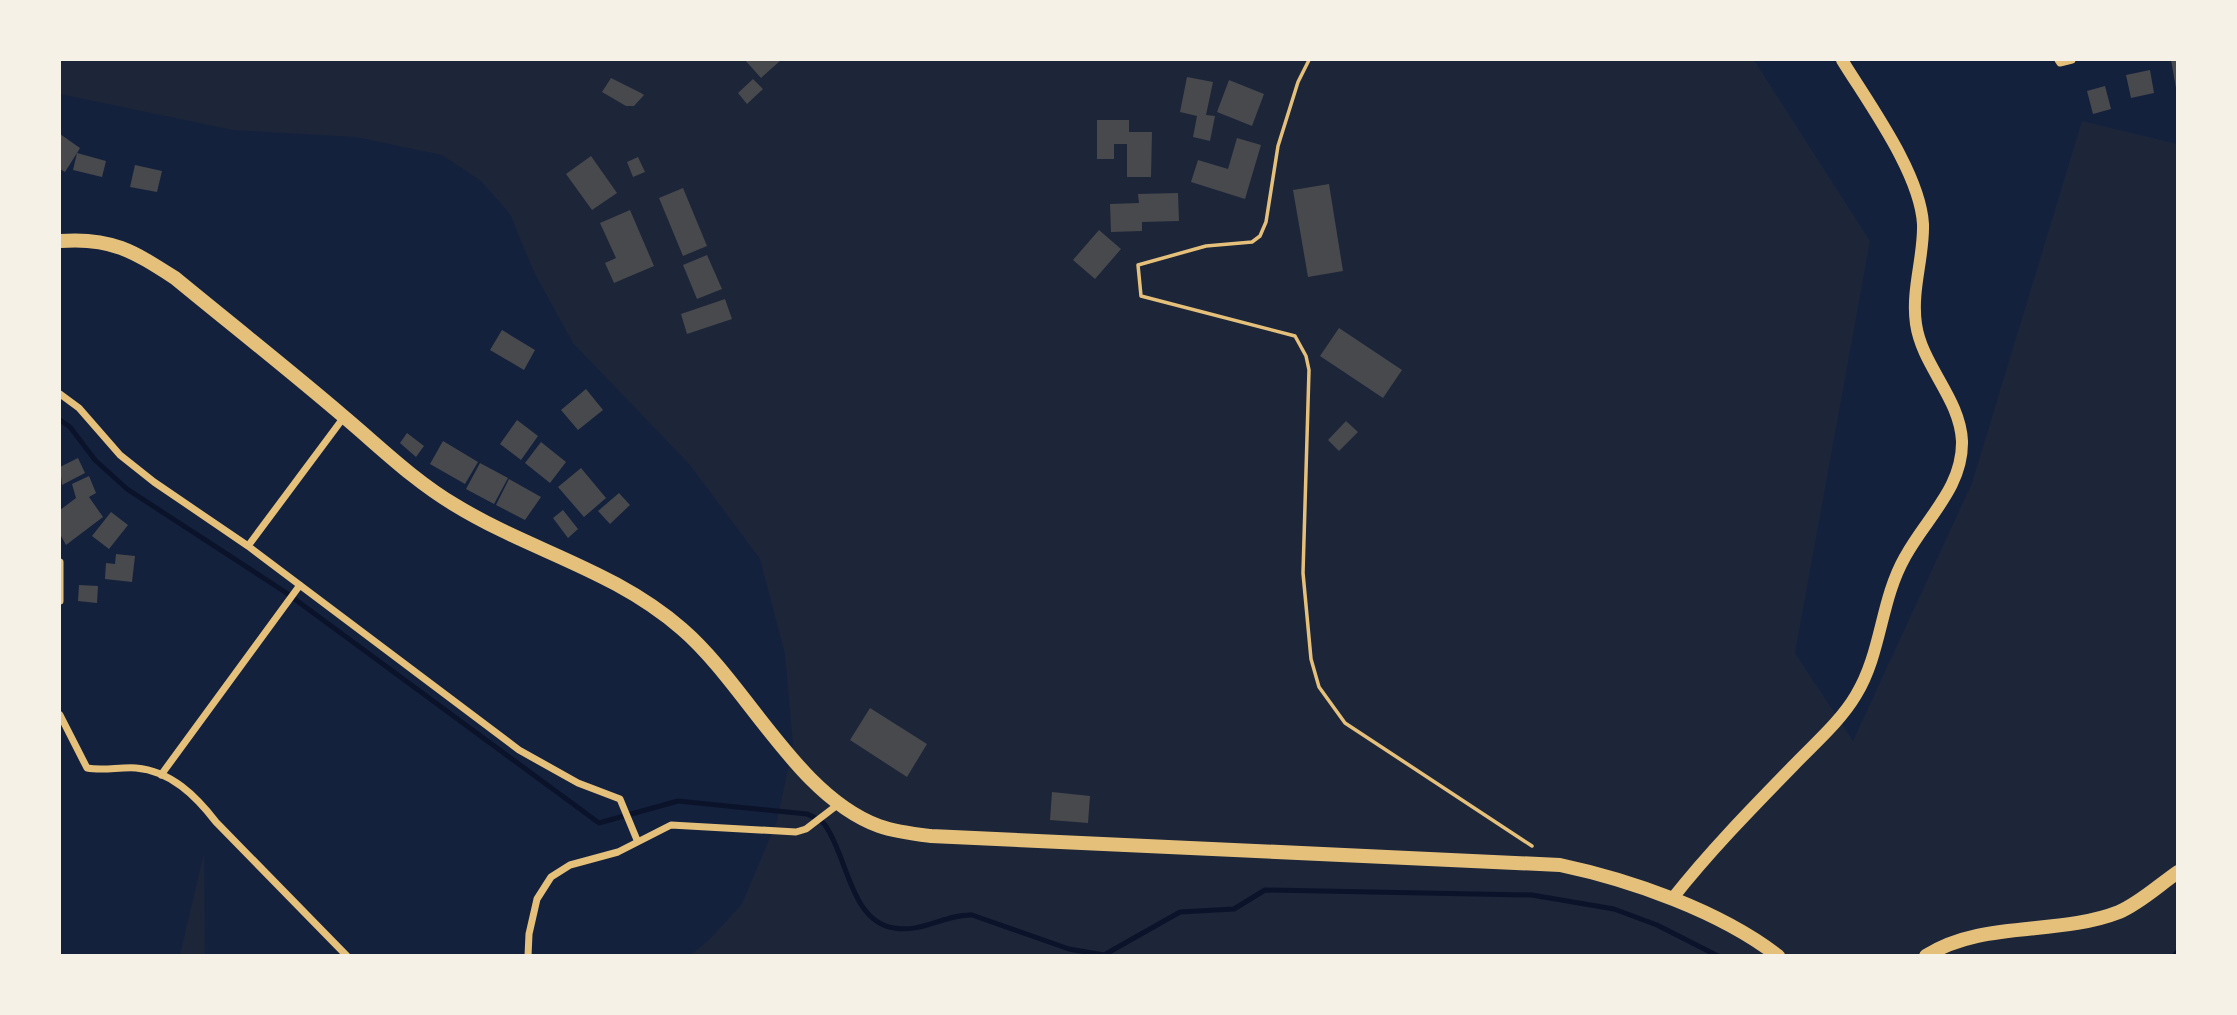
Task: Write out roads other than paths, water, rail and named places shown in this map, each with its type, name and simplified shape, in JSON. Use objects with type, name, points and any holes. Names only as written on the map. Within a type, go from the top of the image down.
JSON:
[{"type":"main road","points":[[60,241],[101,241],[137,254],[175,278],[345,417],[403,470],[456,506],[599,572],[625,587],[683,629],[712,659],[835,807],[879,826],[931,836],[1560,865],[1598,873],[1672,899],[1712,917],[1778,956]]},
{"type":"main road","points":[[1926,956],[1964,939],[2044,928],[2121,911],[2178,872]]},
{"type":"street","points":[[1672,899],[1695,870],[1849,706],[1872,661],[1895,576],[1913,542],[1949,491],[1958,471],[1960,427],[1921,345],[1916,322],[1914,308],[1923,225],[1918,193],[1842,60]]},
{"type":"street","points":[[2058,60],[2072,60]]},
{"type":"street","points":[[60,394],[79,408],[120,455],[248,546],[298,588],[519,750],[578,783],[614,794],[624,806],[637,840]]},
{"type":"street","points":[[248,546],[345,417]]},
{"type":"street","points":[[60,562],[60,601]]},
{"type":"street","points":[[161,775],[298,588]]},
{"type":"street","points":[[60,715],[87,768],[137,768],[161,775],[197,798],[276,886],[347,956]]},
{"type":"street","points":[[528,956],[532,913],[544,885],[570,865],[618,852],[671,825],[710,825],[784,833],[806,829],[835,807]]},
{"type":"waterway","points":[[60,420],[70,427],[95,460],[127,489],[285,592],[599,823],[678,801],[807,814],[825,825],[859,901],[868,913],[879,923],[894,928],[915,928],[953,917],[972,915],[1069,949],[1104,955],[1180,912],[1234,909],[1265,890],[1532,895],[1614,909],[1657,925],[1718,956]]},
{"type":"waterway","points":[[2174,956],[2178,951]]}]
